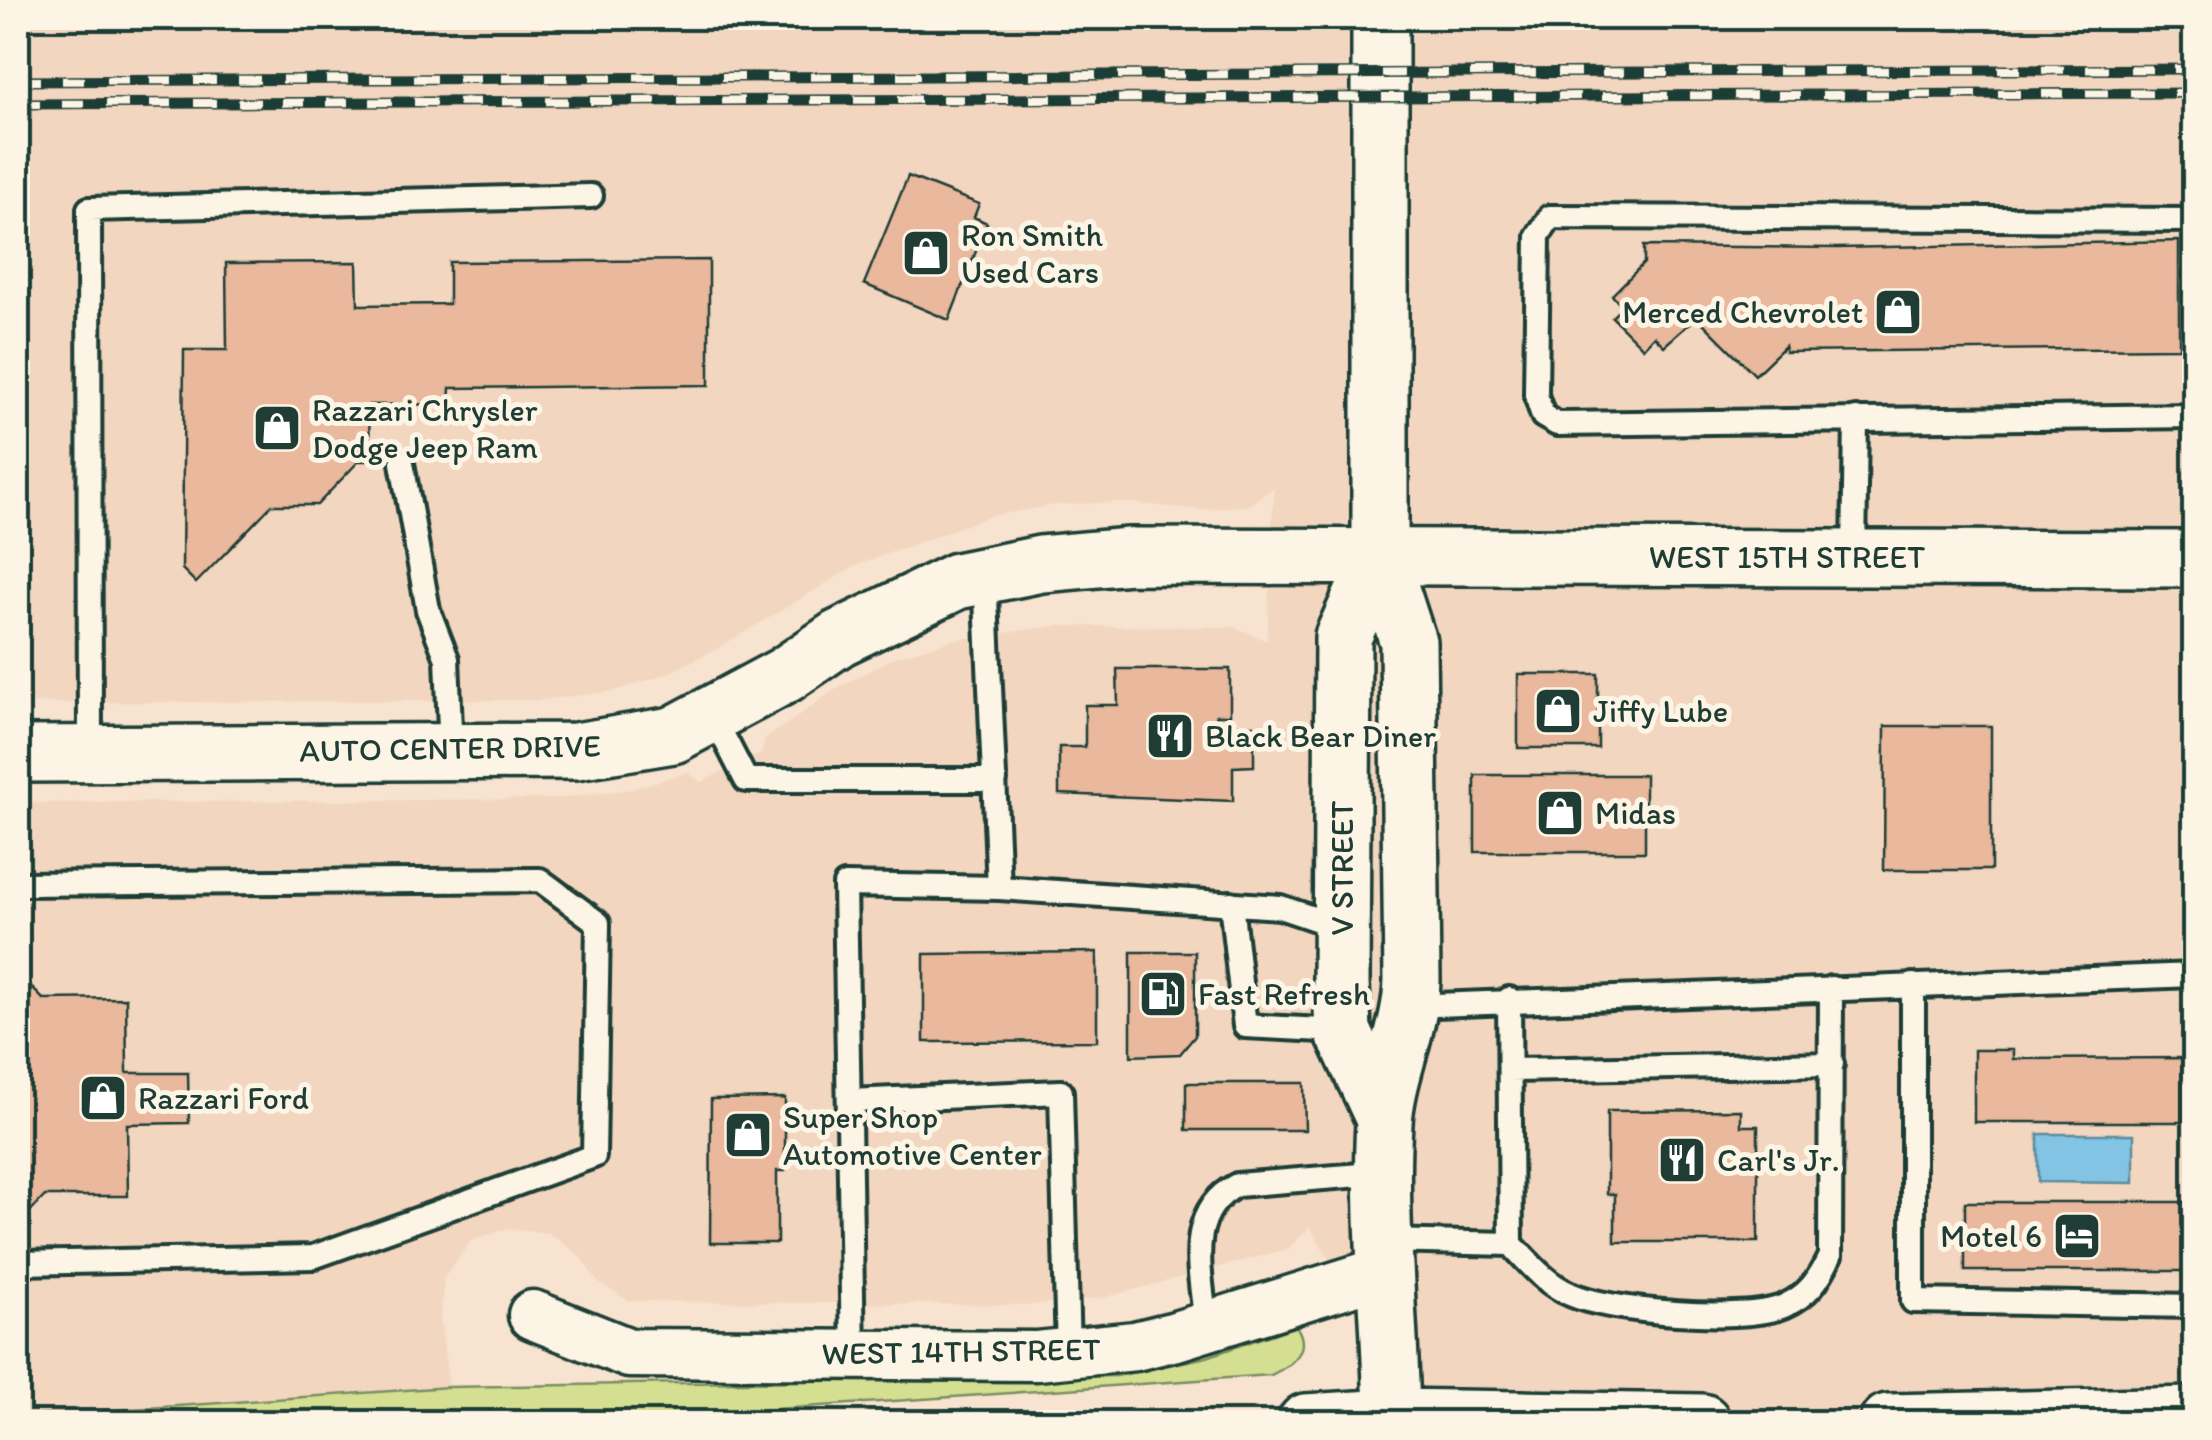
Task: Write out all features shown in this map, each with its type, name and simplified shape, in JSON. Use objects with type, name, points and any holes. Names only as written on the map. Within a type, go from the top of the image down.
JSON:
[{"type":"main road","name":"V STREET","points":[[1380,18],[1380,556],[1408,642],[1411,1006],[1384,1146],[1384,1256],[1405,1418]]},
{"type":"main road","name":"AUTO CENTER DRIVE","points":[[18,754],[576,751],[673,736],[906,602],[957,581],[1041,564],[1130,556],[1380,556]]},
{"type":"main road","name":"V STREET","points":[[1380,556],[1343,637],[1342,928],[1343,1031],[1384,1146]]},
{"type":"main road","name":"WEST 15TH STREET","points":[[1380,556],[2194,559]]},
{"type":"main road","points":[[1888,1422],[2194,1415]]},
{"type":"main road","points":[[1306,1422],[1405,1418],[1702,1422]]},
{"type":"street","name":"WEST 14TH STREET","points":[[534,1315],[629,1353],[1068,1352],[1134,1346],[1206,1327],[1384,1256]]},
{"type":"lane","points":[[90,754],[89,209],[592,196]]},
{"type":"lane","points":[[2194,220],[1550,217],[1538,236],[1536,395],[1542,416],[1558,424],[2194,416]]},
{"type":"lane","points":[[1854,557],[1856,419]]},
{"type":"lane","points":[[402,463],[428,610],[446,658],[451,752]]},
{"type":"lane","points":[[985,575],[999,888]]},
{"type":"lane","points":[[712,714],[746,780],[995,780]]},
{"type":"lane","points":[[18,884],[540,880],[598,924],[600,1012],[594,1156],[313,1257],[18,1264]]},
{"type":"lane","points":[[853,1355],[844,885],[999,888],[1280,906],[1342,928]]},
{"type":"lane","points":[[1231,903],[1245,1026],[1343,1031]]},
{"type":"lane","points":[[1411,1006],[2194,974]]},
{"type":"lane","points":[[1913,985],[1912,1301],[2194,1306]]},
{"type":"lane","points":[[1509,999],[1511,1244],[1565,1293],[1605,1307],[1754,1313],[1803,1296],[1817,1282],[1830,1256],[1831,988]]},
{"type":"lane","points":[[1510,1070],[1832,1064]]},
{"type":"lane","points":[[849,1100],[1061,1092],[1068,1352]]},
{"type":"lane","points":[[1206,1327],[1198,1235],[1206,1210],[1218,1194],[1236,1185],[1384,1146]]},
{"type":"lane","points":[[1384,1256],[1511,1244]]},
{"type":"shaded area","points":[[18,18],[2194,18],[2194,1412],[2011,1422],[1427,1422],[1310,1227],[1288,1249],[1102,1298],[1028,1305],[629,1301],[598,1282],[579,1255],[549,1233],[506,1229],[471,1241],[444,1277],[440,1319],[449,1387],[18,1417],[18,803],[552,799],[632,789],[688,772],[701,782],[761,754],[765,739],[839,687],[893,658],[954,640],[1054,626],[1234,627],[1267,641],[1274,487],[1249,505],[1200,510],[1119,502],[1055,505],[990,516],[857,565],[718,648],[669,673],[615,691],[542,700],[18,703]]},
{"type":"green space","points":[[1296,1326],[1302,1342],[1298,1355],[1271,1375],[588,1422],[18,1422],[18,1417],[449,1387],[1116,1376],[1207,1357]]},
{"type":"water","points":[[2038,1134],[2134,1134],[2134,1183],[2038,1182]]},
{"type":"building","name":"Ron Smith Used Cars","points":[[908,176],[979,204],[974,217],[987,223],[949,320],[864,284]]},
{"type":"building","name":"Merced Chevrolet","points":[[2179,241],[2179,348],[1785,352],[1785,346],[1755,375],[1697,317],[1664,346],[1654,336],[1643,348],[1612,317],[1622,307],[1612,295],[1644,263],[1644,246],[1837,248]]},
{"type":"building","name":"Razzari Chrysler Dodge Jeep Ram","points":[[709,260],[709,385],[450,388],[449,404],[369,405],[370,461],[359,461],[317,505],[272,505],[196,583],[182,569],[184,350],[227,350],[226,263],[357,262],[358,305],[449,304],[449,262]]},
{"type":"building","name":"Black Bear Diner","points":[[1117,669],[1230,669],[1230,715],[1216,715],[1217,725],[1254,725],[1254,766],[1233,767],[1233,801],[1059,794],[1059,747],[1085,747],[1085,705],[1118,705]]},
{"type":"building","name":"Jiffy Lube","points":[[1518,674],[1598,674],[1598,748],[1518,748]]},
{"type":"building","points":[[1885,726],[1991,726],[1991,870],[1884,870]]},
{"type":"building","name":"Midas","points":[[1475,775],[1645,775],[1645,852],[1475,852]]},
{"type":"building","points":[[1097,952],[1097,1041],[924,1042],[924,954]]},
{"type":"building","name":"Fast Refresh","points":[[1131,952],[1195,952],[1195,1036],[1180,1054],[1131,1056]]},
{"type":"building","name":"Razzari Ford","points":[[18,974],[43,999],[126,998],[127,1073],[188,1073],[189,1123],[127,1124],[128,1196],[45,1196],[18,1224]]},
{"type":"building","name":"Motel 6","points":[[1974,1050],[2013,1050],[2013,1059],[2182,1058],[2182,1122],[1974,1122]]},
{"type":"building","name":"Fast Refresh","points":[[1186,1083],[1304,1083],[1305,1130],[1186,1130]]},
{"type":"building","name":"Super Shop Automotive Center","points":[[785,1098],[785,1171],[777,1171],[777,1243],[710,1243],[711,1099]]},
{"type":"building","name":"Carl's Jr.","points":[[1741,1110],[1741,1126],[1758,1126],[1758,1242],[1615,1242],[1615,1194],[1607,1194],[1607,1111]]},
{"type":"building","name":"Motel 6","points":[[1965,1202],[2190,1202],[2190,1271],[1965,1271]]},
{"type":"railway","points":[[18,81],[2194,69]]},
{"type":"railway","points":[[18,104],[2194,93]]},
{"type":"place","name":"Ron Smith Used Cars","points":[[926,253]]},
{"type":"place","name":"Merced Chevrolet","points":[[1898,312]]},
{"type":"place","name":"Razzari Chrysler Dodge Jeep Ram","points":[[277,428]]},
{"type":"place","name":"Jiffy Lube","points":[[1558,711]]},
{"type":"place","name":"Black Bear Diner","points":[[1170,736]]},
{"type":"place","name":"Midas","points":[[1560,813]]},
{"type":"place","name":"Fast Refresh","points":[[1163,994]]},
{"type":"place","name":"Razzari Ford","points":[[103,1098]]},
{"type":"place","name":"Super Shop Automotive Center","points":[[748,1135]]},
{"type":"place","name":"Carl's Jr.","points":[[1682,1160]]},
{"type":"place","name":"Motel 6","points":[[2077,1236]]}]
